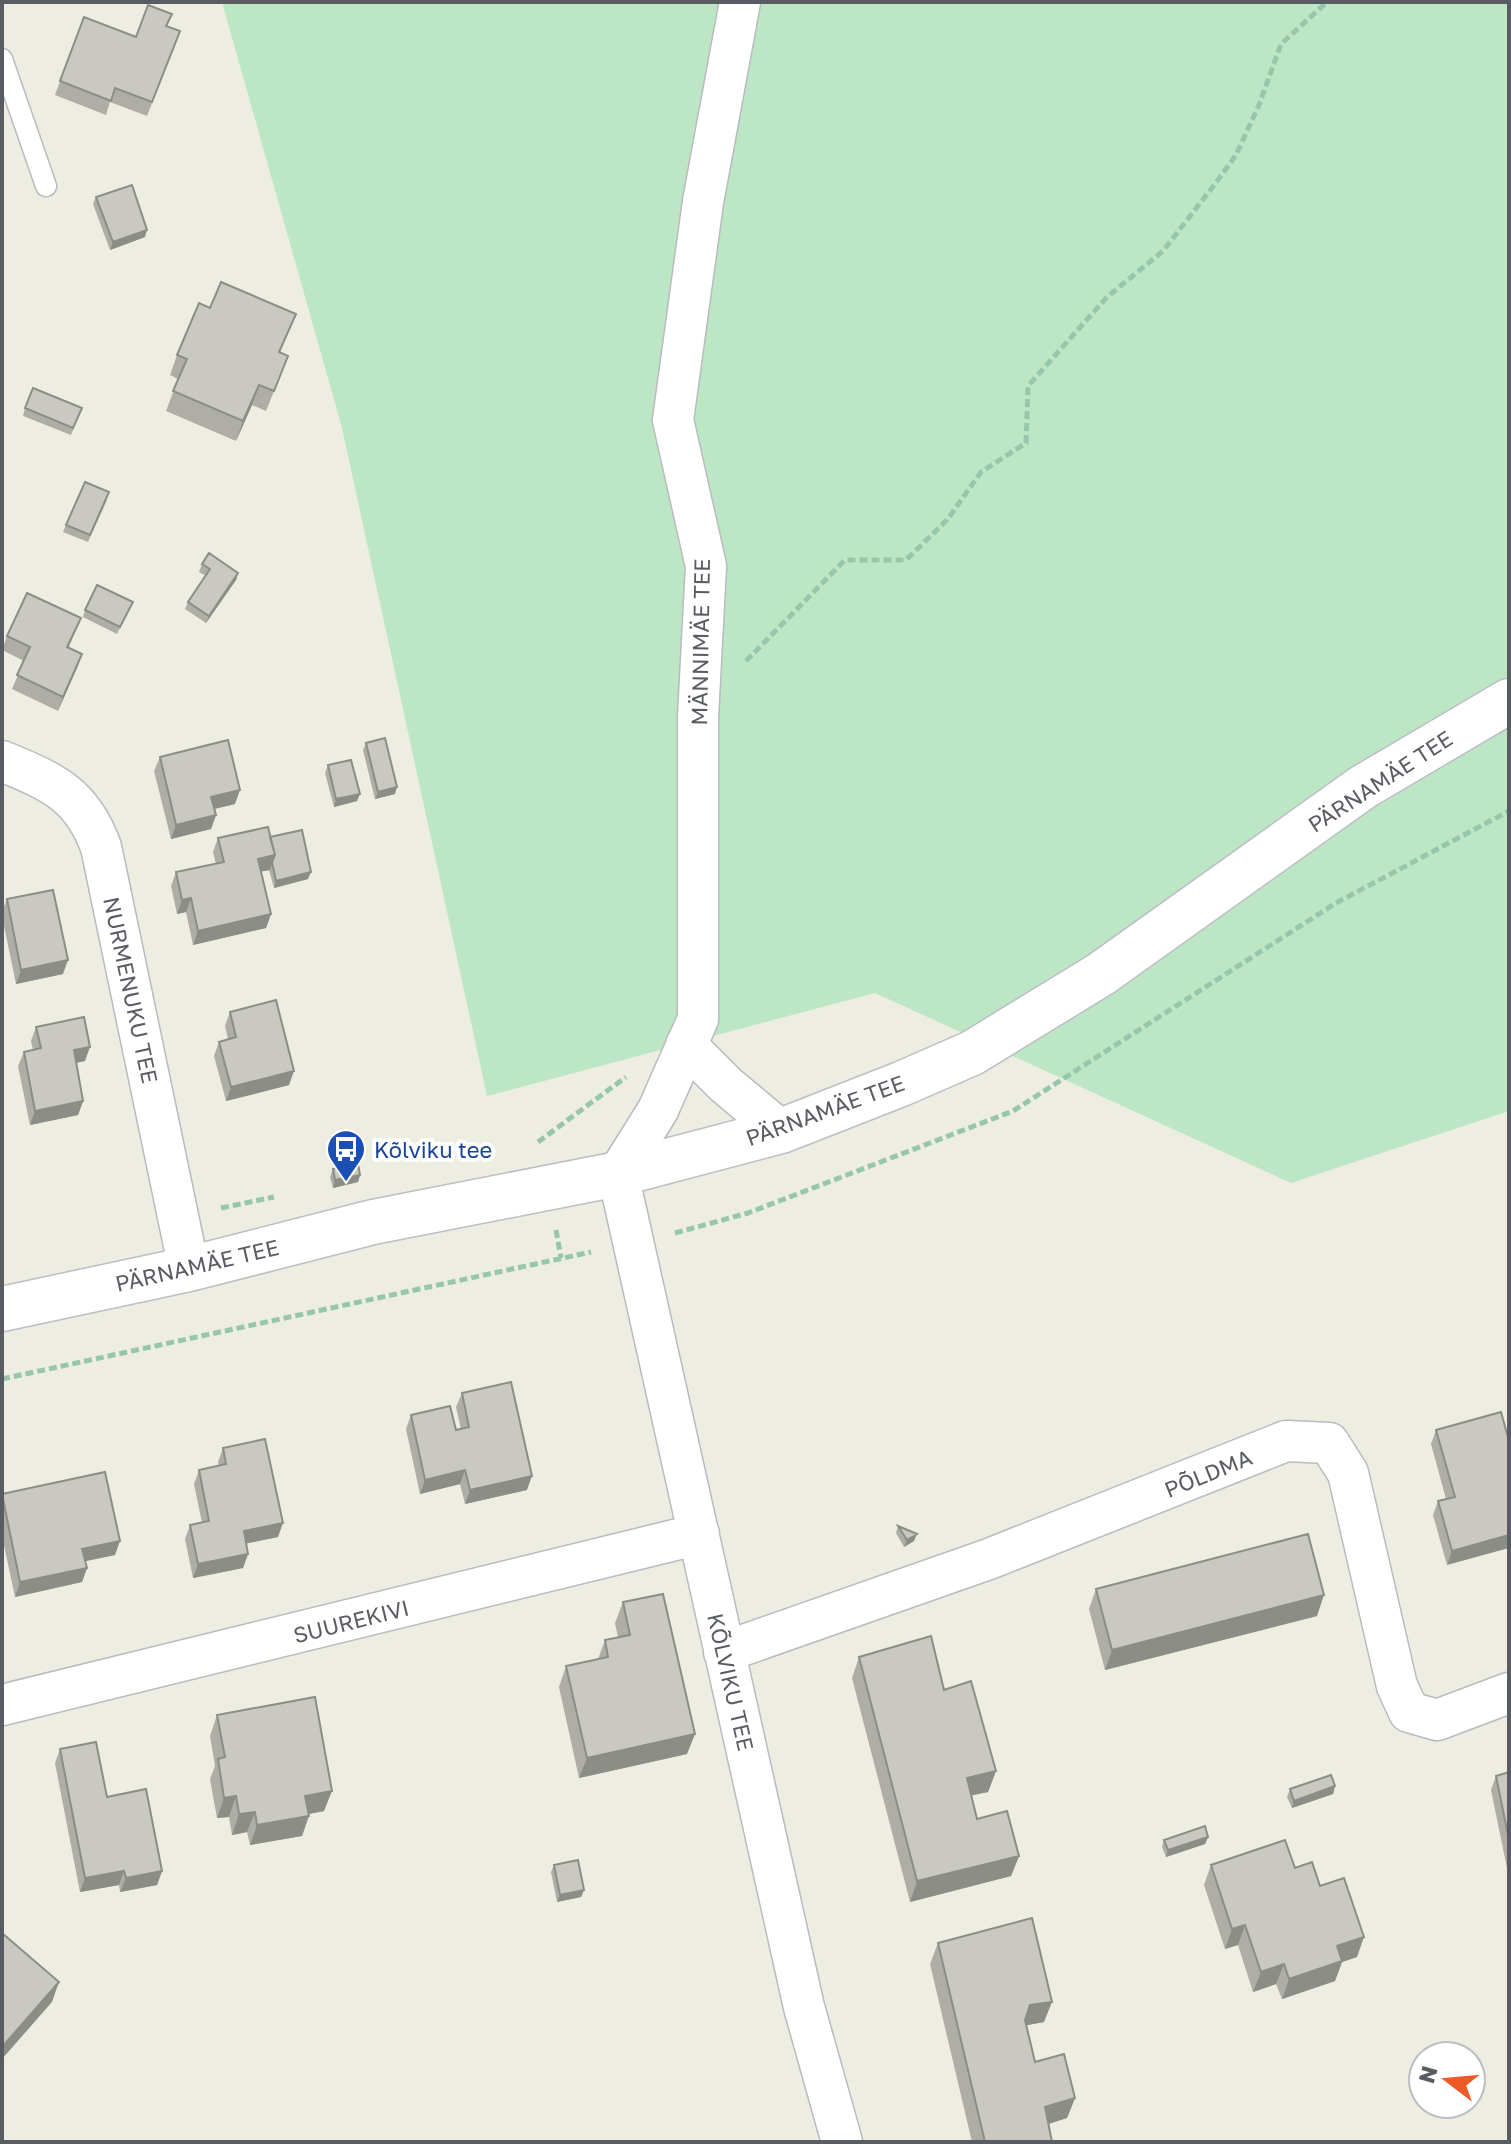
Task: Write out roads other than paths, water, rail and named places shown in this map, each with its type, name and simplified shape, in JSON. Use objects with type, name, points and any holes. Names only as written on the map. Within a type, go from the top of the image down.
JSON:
[{"type":"main road","name":"PÄRNAMÄE TEE","points":[[2,1309],[189,1269],[373,1222],[618,1174],[781,1131],[972,1053],[1101,974],[1363,787],[1509,701]]},
{"type":"street","name":"MÄNNIMÄE TEE","points":[[618,1174],[658,1110],[698,1019],[698,717],[706,566],[673,420],[703,202],[740,2]]},
{"type":"street","name":"NURMENUKU TEE","points":[[2,761],[65,791],[93,824],[101,847],[189,1269]]},
{"type":"street","points":[[683,1051],[781,1131]]},
{"type":"street","name":"KÕLVIKU TEE","points":[[618,1174],[804,2007],[842,2142]]},
{"type":"street","name":"PÕLDMA","points":[[724,1652],[989,1559],[1286,1441],[1329,1443],[1348,1473],[1397,1686],[1409,1712],[1437,1720],[1509,1693]]},
{"type":"street","name":"SUUREKIVI","points":[[2,1705],[699,1534]]},
{"type":"lane","points":[[2,59],[46,186]]},
{"type":"place","name":"Kõlviku tee","points":[[346,1183]]}]
